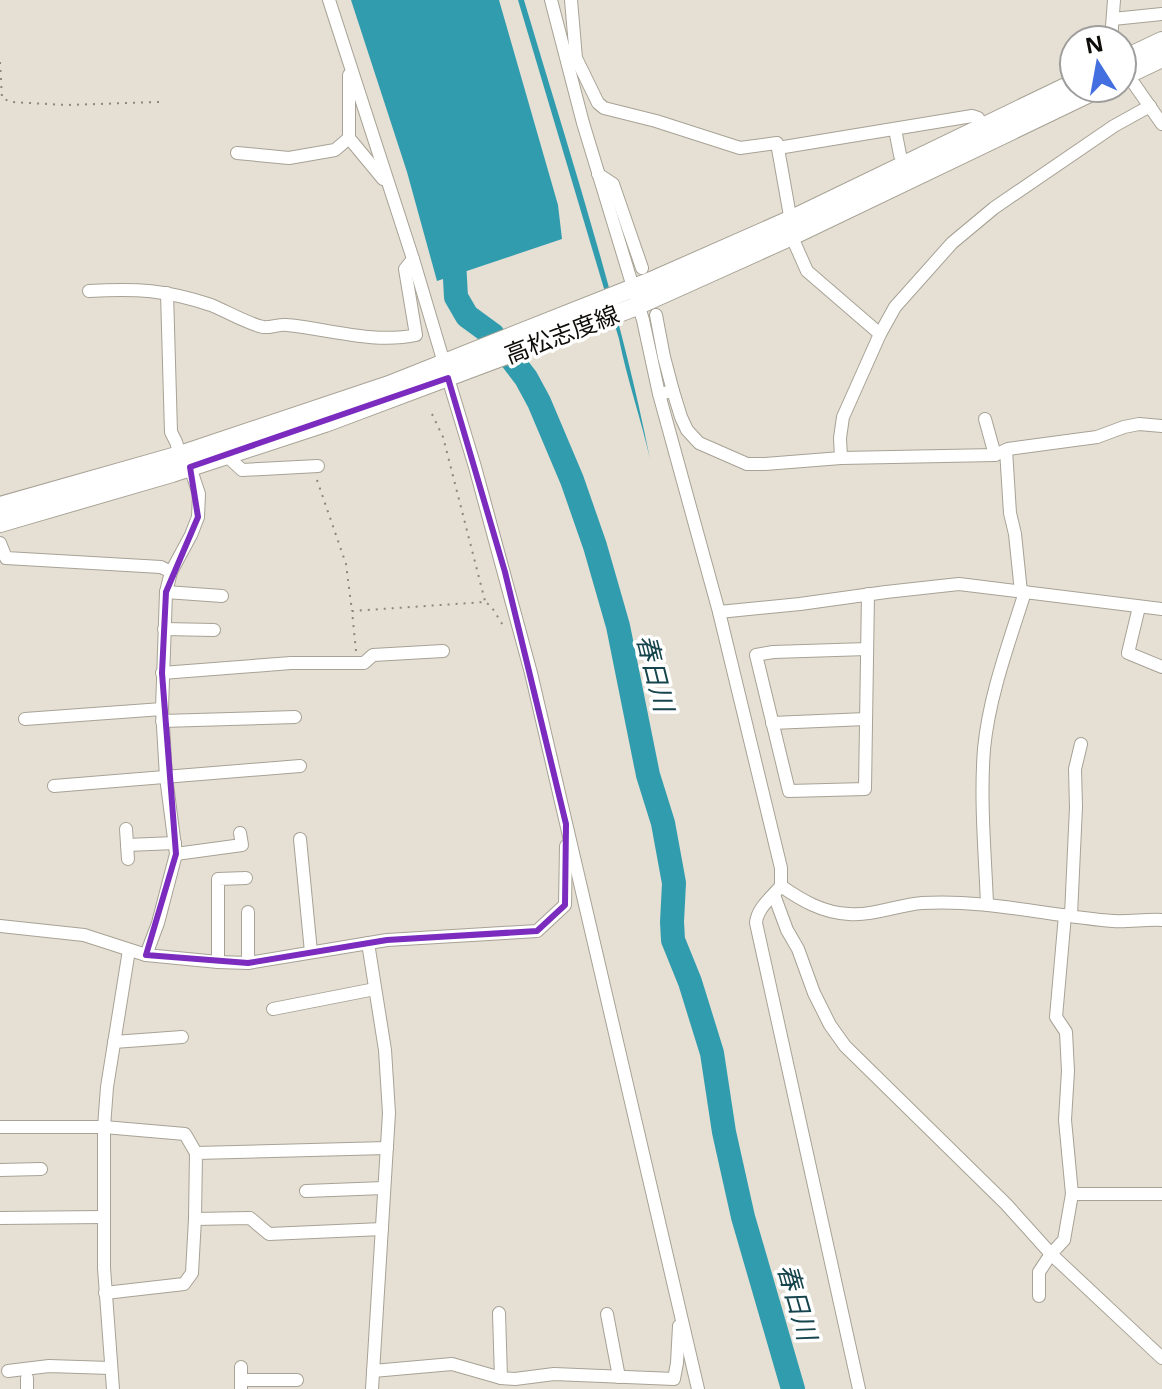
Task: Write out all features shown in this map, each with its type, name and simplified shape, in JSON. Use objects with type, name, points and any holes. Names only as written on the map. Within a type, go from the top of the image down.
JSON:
[{"type":"main road","points":[[1138,59],[1162,41]]},
{"type":"main road","points":[[1138,65],[1162,58]]},
{"type":"main road","name":"高松志度線","points":[[793,227],[905,165],[1058,91]]},
{"type":"main road","name":"高松志度線","points":[[0,506],[185,461],[227,456],[325,423],[450,368],[632,298],[1065,104]]},
{"type":"main road","name":"高松志度線","points":[[0,523],[185,461],[389,385],[450,368]]},
{"type":"street","points":[[329,0],[450,368],[505,572],[698,1389]]},
{"type":"street","points":[[551,0],[571,60],[598,174],[719,612],[781,868],[778,890],[787,930],[798,949],[814,993],[845,1046],[1006,1204],[1051,1254],[1162,1358]]},
{"type":"street","points":[[571,0],[571,60],[604,108],[740,148],[777,143],[795,244],[807,271],[880,334]]},
{"type":"street","points":[[1113,24],[1114,0]]},
{"type":"street","points":[[1113,19],[1162,14]]},
{"type":"street","points":[[350,63],[349,138],[389,186]]},
{"type":"street","points":[[1138,90],[1162,124]]},
{"type":"street","points":[[841,458],[843,417],[895,307],[952,243],[994,208],[1114,126],[1150,106]]},
{"type":"street","points":[[778,148],[972,116],[978,118],[983,127]]},
{"type":"street","points":[[895,129],[905,165]]},
{"type":"street","points":[[237,153],[289,158],[335,150],[349,138]]},
{"type":"street","points":[[598,174],[613,184],[642,268]]},
{"type":"street","points":[[89,291],[154,290],[212,306],[264,327],[282,324],[361,336],[402,338],[416,335],[405,269],[413,259]]},
{"type":"street","points":[[146,955],[158,923],[175,848],[162,715],[166,592],[171,572],[198,517],[199,494],[171,432],[167,293]]},
{"type":"street","points":[[656,315],[673,391],[687,430],[699,443],[747,464],[1000,452],[1097,437],[1139,424],[1162,426]]},
{"type":"street","points":[[659,394],[673,391]]},
{"type":"street","points":[[985,419],[1000,452],[1023,592],[1000,672],[984,747],[982,801],[987,904]]},
{"type":"street","points":[[227,456],[242,470],[315,467]]},
{"type":"street","points":[[0,543],[6,558],[161,567],[171,572]]},
{"type":"street","points":[[719,612],[959,584],[1162,609]]},
{"type":"street","points":[[166,592],[222,596]]},
{"type":"street","points":[[867,649],[756,655],[789,791],[865,789],[868,594]]},
{"type":"street","points":[[1139,607],[1128,653],[1162,667]]},
{"type":"street","points":[[164,629],[214,630]]},
{"type":"street","points":[[162,673],[291,663],[364,663],[373,655],[443,651]]},
{"type":"street","points":[[25,719],[162,715],[295,717]]},
{"type":"street","points":[[772,723],[866,719]]},
{"type":"street","points":[[1039,1296],[1039,1272],[1064,1240],[1072,1194],[1065,1120],[1068,1071],[1066,1032],[1056,1017],[1068,915],[1076,807],[1075,769],[1081,744]]},
{"type":"street","points":[[54,786],[300,766]]},
{"type":"street","points":[[0,926],[84,935],[146,955],[248,963],[387,940],[537,931],[565,905],[566,824]]},
{"type":"street","points":[[126,829],[128,859]]},
{"type":"street","points":[[127,845],[175,848],[242,845],[240,833]]},
{"type":"street","points":[[300,839],[298,888],[311,952]]},
{"type":"street","points":[[218,962],[218,879],[246,878]]},
{"type":"street","points":[[778,890],[816,906],[852,915],[921,903],[987,904],[1115,921],[1162,920]]},
{"type":"street","points":[[778,890],[756,916],[757,930],[859,1389]]},
{"type":"street","points":[[248,912],[248,963]]},
{"type":"street","points":[[368,943],[385,1050],[389,1113],[372,1389]]},
{"type":"street","points":[[113,1389],[105,1293],[104,1127],[107,1087],[129,950]]},
{"type":"street","points":[[273,1009],[375,989]]},
{"type":"street","points":[[114,1042],[182,1037]]},
{"type":"street","points":[[0,1127],[104,1127],[185,1134],[196,1153],[192,1273],[184,1284],[105,1293]]},
{"type":"street","points":[[196,1153],[387,1148]]},
{"type":"street","points":[[0,1170],[41,1169]]},
{"type":"street","points":[[306,1191],[384,1188]]},
{"type":"street","points":[[1072,1194],[1162,1194]]},
{"type":"street","points":[[0,1218],[104,1217]]},
{"type":"street","points":[[195,1219],[250,1218],[269,1234],[382,1229]]},
{"type":"street","points":[[373,1371],[452,1364],[515,1379],[554,1374],[619,1377],[644,1383],[674,1379],[679,1308]]},
{"type":"street","points":[[499,1313],[501,1378]]},
{"type":"street","points":[[607,1314],[619,1377]]},
{"type":"street","points":[[8,1371],[49,1366],[110,1368]]},
{"type":"street","points":[[578,1375],[579,1389]]},
{"type":"street","points":[[241,1379],[297,1380]]},
{"type":"path","points":[[0,62],[2,98],[11,102],[66,105],[160,102]]},
{"type":"path","points":[[432,414],[443,437],[485,602]]},
{"type":"path","points":[[315,467],[346,564],[357,663]]},
{"type":"path","points":[[352,611],[485,602],[491,606],[505,629]]},
{"type":"highlighted area","points":[[448,378],[505,572],[566,824],[565,905],[537,931],[387,940],[248,963],[146,955],[176,854],[162,673],[166,592],[198,517],[190,467]]},
{"type":"water","points":[[351,0],[499,0],[558,205],[562,239],[437,281],[407,172]]},
{"type":"water","points":[[518,0],[524,0],[592,228],[624,343],[650,459],[619,339]]},
{"type":"waterway","name":"春日川","points":[[456,243],[456,297],[467,316],[493,335],[526,378],[572,480],[595,546],[618,626],[648,775],[663,823],[674,883],[673,940],[712,1053],[724,1132],[743,1217],[793,1389]]}]
